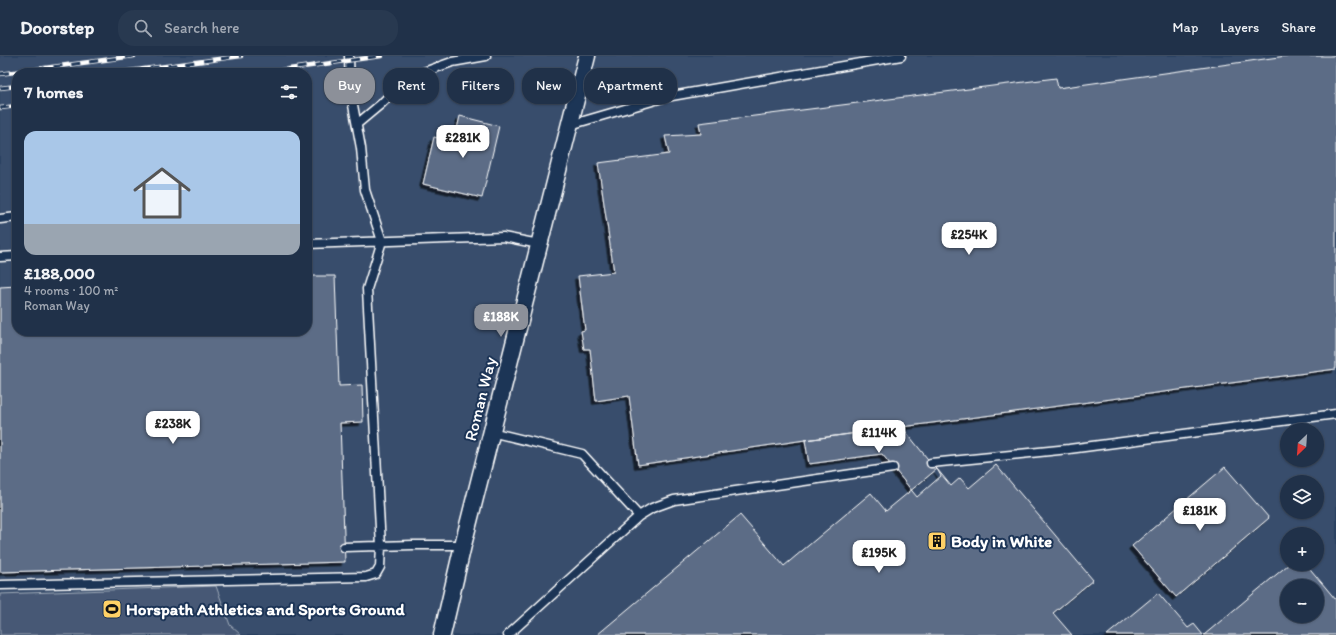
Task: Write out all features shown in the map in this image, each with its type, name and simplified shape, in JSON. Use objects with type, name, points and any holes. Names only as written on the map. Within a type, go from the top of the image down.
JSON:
[{"type":"street","name":"Roman Way","points":[[442,635],[491,432],[587,56]]},
{"type":"lane","points":[[0,585],[366,577],[376,574],[380,567],[381,546],[367,289],[382,241],[365,190],[362,148],[350,89],[349,56]]},
{"type":"lane","points":[[357,124],[396,89],[424,72],[452,62],[486,56]]},
{"type":"lane","points":[[570,125],[666,97],[901,56]]},
{"type":"lane","points":[[0,219],[12,218]]},
{"type":"lane","points":[[312,244],[503,237],[540,244]]},
{"type":"lane","points":[[0,257],[12,256]]},
{"type":"lane","points":[[931,463],[1069,449],[1336,414]]},
{"type":"lane","points":[[491,432],[582,454],[640,516]]},
{"type":"lane","points":[[508,635],[640,516],[652,508],[674,500],[893,468]]},
{"type":"lane","points":[[344,547],[463,545]]},
{"type":"shaded area","points":[[0,56],[1336,56],[1336,635],[241,635],[230,625],[216,586],[0,594]]},
{"type":"shaded area","name":"Horspath Athletics and Sports Ground","points":[[216,586],[230,625],[241,635],[0,635],[0,594]]},
{"type":"building","points":[[1286,56],[1336,56],[1336,369],[805,440],[638,465],[629,396],[596,401],[590,349],[584,349],[581,331],[585,330],[578,276],[614,272],[598,163],[669,154],[665,136],[701,134],[699,123],[1056,78],[1058,88]]},
{"type":"building","points":[[460,116],[499,126],[482,198],[423,184],[434,137],[454,142]]},
{"type":"building","points":[[312,276],[335,276],[339,386],[362,385],[363,422],[340,423],[345,562],[0,572],[0,287],[12,286],[12,336],[312,336]]},
{"type":"building","points":[[902,427],[937,469],[941,476],[917,497],[882,454],[809,464],[805,440]]},
{"type":"building","name":"Body in White","points":[[996,465],[1093,580],[1053,613],[1072,635],[597,635],[740,515],[784,566],[871,493],[886,511],[937,469],[951,486],[960,478],[969,488]]},
{"type":"building","points":[[1225,467],[1269,518],[1176,597],[1132,546]]},
{"type":"building","points":[[1281,571],[1312,571],[1318,579],[1280,579],[1280,623],[1324,623],[1324,586],[1336,600],[1336,635],[1204,635]]},
{"type":"building","points":[[1158,593],[1188,628],[1194,624],[1203,635],[1107,635]]},
{"type":"railway","points":[[45,68],[134,56]]},
{"type":"railway","points":[[151,68],[241,56]]},
{"type":"railway","points":[[296,68],[381,56]]},
{"type":"railway","points":[[0,74],[12,72]]},
{"type":"railway","points":[[0,88],[12,87]]},
{"type":"railway","points":[[0,108],[12,107]]},
{"type":"place","name":"Body in White","points":[[937,541]]},
{"type":"place","name":"Horspath Athletics and Sports Ground","points":[[112,609]]}]
